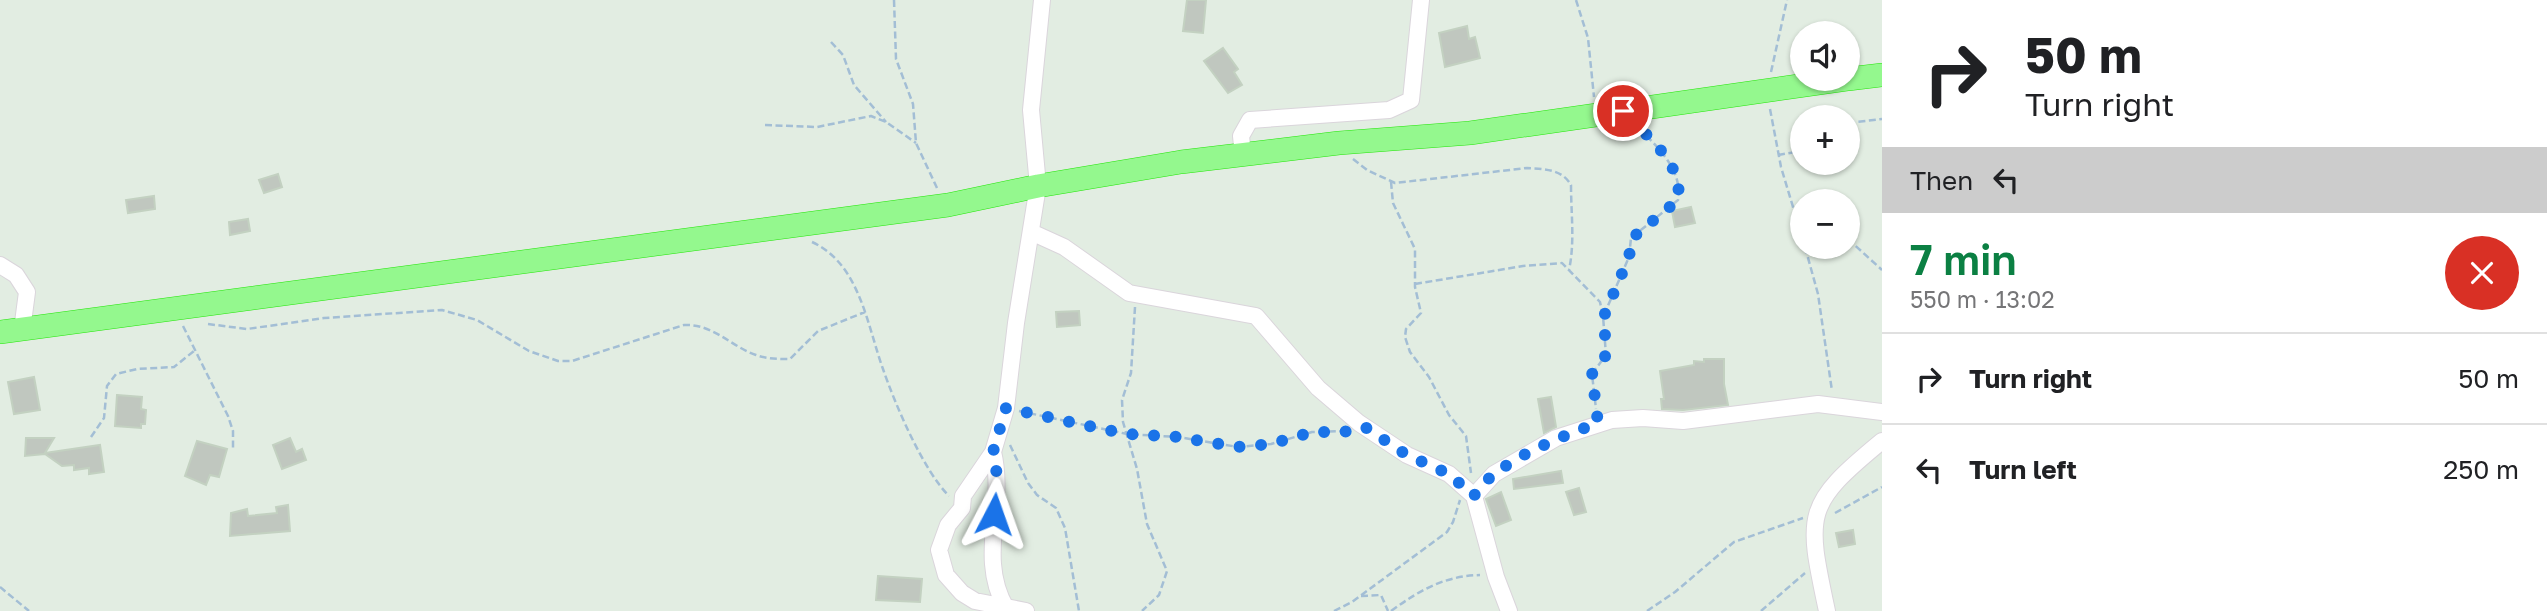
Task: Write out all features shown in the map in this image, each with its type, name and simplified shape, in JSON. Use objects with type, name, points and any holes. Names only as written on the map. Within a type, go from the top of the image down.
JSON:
[{"type":"highway","points":[[1860,78],[1882,75]]},
{"type":"highway","points":[[11,331],[948,205],[1038,186],[1243,155],[1339,143],[1470,133],[1790,85]]},
{"type":"street","points":[[1026,611],[979,606],[946,575],[939,550],[948,525],[962,508],[963,496],[993,452],[1004,415],[1038,186],[1031,110],[1042,0]]},
{"type":"street","points":[[1243,155],[1241,136],[1250,120],[1389,110],[1411,100],[1421,0]]},
{"type":"street","points":[[1031,232],[1064,247],[1129,293],[1256,316],[1318,388],[1365,427],[1407,455],[1449,474],[1471,491],[1494,572],[1509,611]]},
{"type":"street","points":[[0,265],[16,275],[27,292],[11,331]]},
{"type":"street","points":[[1471,491],[1494,474],[1556,438],[1598,423],[1628,418],[1683,421],[1818,404],[1882,412]]},
{"type":"street","points":[[1827,611],[1815,514],[1830,486],[1882,441]]},
{"type":"street","points":[[993,452],[997,475],[991,569],[995,588],[1006,608]]},
{"type":"path","points":[[894,0],[893,43],[913,104],[916,143],[933,182],[948,205]]},
{"type":"path","points":[[1576,0],[1588,37],[1593,67],[1595,92],[1589,117]]},
{"type":"path","points":[[1787,0],[1767,88],[1778,155],[1790,196]]},
{"type":"path","points":[[831,43],[843,55],[854,85],[886,122]]},
{"type":"path","points":[[1604,316],[1629,257],[1632,238],[1678,200],[1679,192],[1674,170],[1660,150],[1623,111]]},
{"type":"path","points":[[765,125],[817,127],[871,116],[886,122],[916,143]]},
{"type":"path","points":[[1860,122],[1882,119]]},
{"type":"path","points":[[1339,143],[1358,164],[1391,182],[1527,168],[1546,168],[1560,174],[1571,185],[1570,217],[1574,248],[1569,270]]},
{"type":"path","points":[[1778,155],[1790,153]]},
{"type":"path","points":[[1334,611],[1358,597],[1447,531],[1471,491],[1466,436],[1449,415],[1406,343],[1406,328],[1421,316],[1415,285],[1416,248],[1393,203],[1391,182]]},
{"type":"path","points":[[808,241],[836,260],[848,274],[865,312],[882,368],[925,463],[940,487],[962,508]]},
{"type":"path","points":[[1860,250],[1882,271]]},
{"type":"path","points":[[1808,259],[1818,294],[1835,405]]},
{"type":"path","points":[[1415,285],[1551,262],[1562,263],[1600,302],[1604,316],[1606,355],[1592,374],[1598,423]]},
{"type":"path","points":[[1129,293],[1136,305],[1131,373],[1122,400],[1126,434],[1147,524],[1167,571],[1159,596],[1142,611]]},
{"type":"path","points":[[201,323],[247,329],[324,318],[442,310],[477,320],[529,351],[558,360],[572,361],[684,325],[697,324],[713,330],[754,355],[790,359],[818,331],[865,312]]},
{"type":"path","points":[[191,321],[180,320],[228,416],[233,431],[233,449]]},
{"type":"path","points":[[91,437],[104,418],[107,386],[116,374],[137,369],[174,367],[194,351]]},
{"type":"path","points":[[1079,611],[1065,528],[1056,508],[1037,495],[1028,483],[1004,415],[1126,434],[1254,447],[1312,432],[1344,432],[1365,427]]},
{"type":"path","points":[[1647,611],[1675,592],[1741,537],[1774,529],[1815,514],[1837,512],[1882,487]]},
{"type":"path","points":[[1761,611],[1787,585],[1819,563]]},
{"type":"path","points":[[1358,597],[1381,595],[1390,611],[1418,591],[1447,579],[1494,572]]},
{"type":"path","points":[[0,587],[29,611]]},
{"type":"building","points":[[1187,0],[1206,0],[1203,33],[1183,31]]},
{"type":"building","points":[[1467,26],[1469,39],[1475,37],[1480,58],[1445,67],[1439,33]]},
{"type":"building","points":[[1223,48],[1238,69],[1234,72],[1242,85],[1228,93],[1204,61]]},
{"type":"building","points":[[278,174],[282,187],[264,193],[259,180]]},
{"type":"building","points":[[154,196],[155,209],[128,213],[126,200]]},
{"type":"building","points":[[1691,207],[1695,223],[1675,227],[1672,211]]},
{"type":"building","points":[[248,219],[250,231],[230,235],[229,222]]},
{"type":"building","points":[[1079,311],[1080,325],[1057,327],[1056,312]]},
{"type":"building","points":[[1704,359],[1724,359],[1724,384],[1728,405],[1683,410],[1662,409],[1661,399],[1664,399],[1660,371],[1694,365],[1694,361],[1704,362]]},
{"type":"building","points":[[34,377],[40,410],[14,414],[8,382]]},
{"type":"building","points":[[117,395],[142,397],[141,409],[146,410],[145,424],[141,424],[141,428],[115,426]]},
{"type":"building","points":[[1551,397],[1556,427],[1544,433],[1538,399]]},
{"type":"building","points":[[26,438],[54,438],[45,453],[100,445],[104,472],[89,474],[89,468],[74,470],[74,465],[62,466],[45,454],[25,456]]},
{"type":"building","points":[[290,438],[296,452],[302,449],[306,460],[282,469],[273,445]]},
{"type":"building","points":[[197,441],[227,449],[219,477],[210,475],[206,485],[185,476]]},
{"type":"building","points":[[1561,471],[1563,483],[1514,489],[1513,479]]},
{"type":"building","points":[[1579,488],[1586,512],[1574,515],[1566,492]]},
{"type":"building","points":[[1501,492],[1511,520],[1496,526],[1486,499]]},
{"type":"building","points":[[288,505],[290,531],[230,536],[231,513],[247,509],[248,516],[277,513],[276,507]]},
{"type":"building","points":[[1853,530],[1855,544],[1839,547],[1836,533]]},
{"type":"building","points":[[878,576],[922,579],[920,602],[876,600]]},
{"type":"route","points":[[994,514],[997,465],[993,452],[1006,408],[1126,434],[1178,437],[1237,447],[1271,444],[1312,432],[1344,432],[1365,427],[1407,455],[1433,464],[1449,474],[1474,496],[1494,474],[1556,438],[1598,423],[1592,374],[1606,355],[1604,316],[1629,257],[1632,238],[1647,222],[1657,218],[1678,200],[1679,192],[1674,170],[1660,150],[1623,111]]}]
